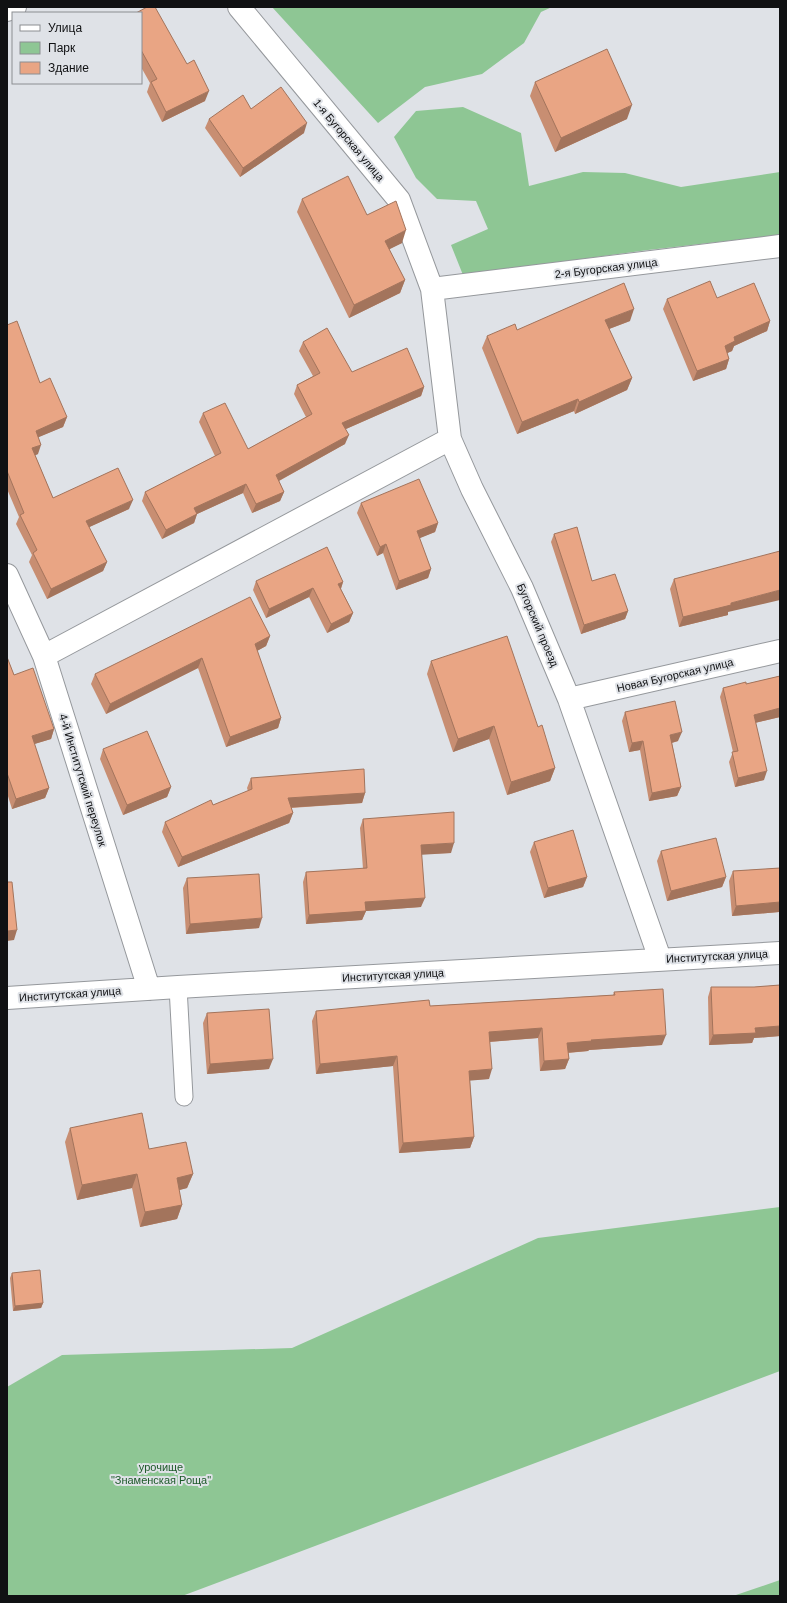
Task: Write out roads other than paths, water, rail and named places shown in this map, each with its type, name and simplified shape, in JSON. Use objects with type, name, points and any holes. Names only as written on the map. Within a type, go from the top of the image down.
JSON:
[{"type":"street","points":[[7,10],[15,7]]},
{"type":"street","name":"1-я Бугорская улица","points":[[239,7],[399,200],[432,289]]},
{"type":"street","name":"2-я Бугорская улица","points":[[432,289],[780,246]]},
{"type":"street","name":"Бугорский проезд","points":[[432,289],[450,438],[472,489],[522,588],[569,698],[660,960]]},
{"type":"street","points":[[44,656],[450,438]]},
{"type":"street","name":"4-й Институтский переулок","points":[[7,575],[44,656],[149,989]]},
{"type":"street","name":"Новая Бугорская улица","points":[[569,698],[780,651]]},
{"type":"street","name":"Институтская улица","points":[[7,998],[780,953]]},
{"type":"lane","points":[[178,987],[184,1097]]},
{"type":"park label","name":"урочище \"Знаменская Роща\"","points":[[161,1473]]}]
